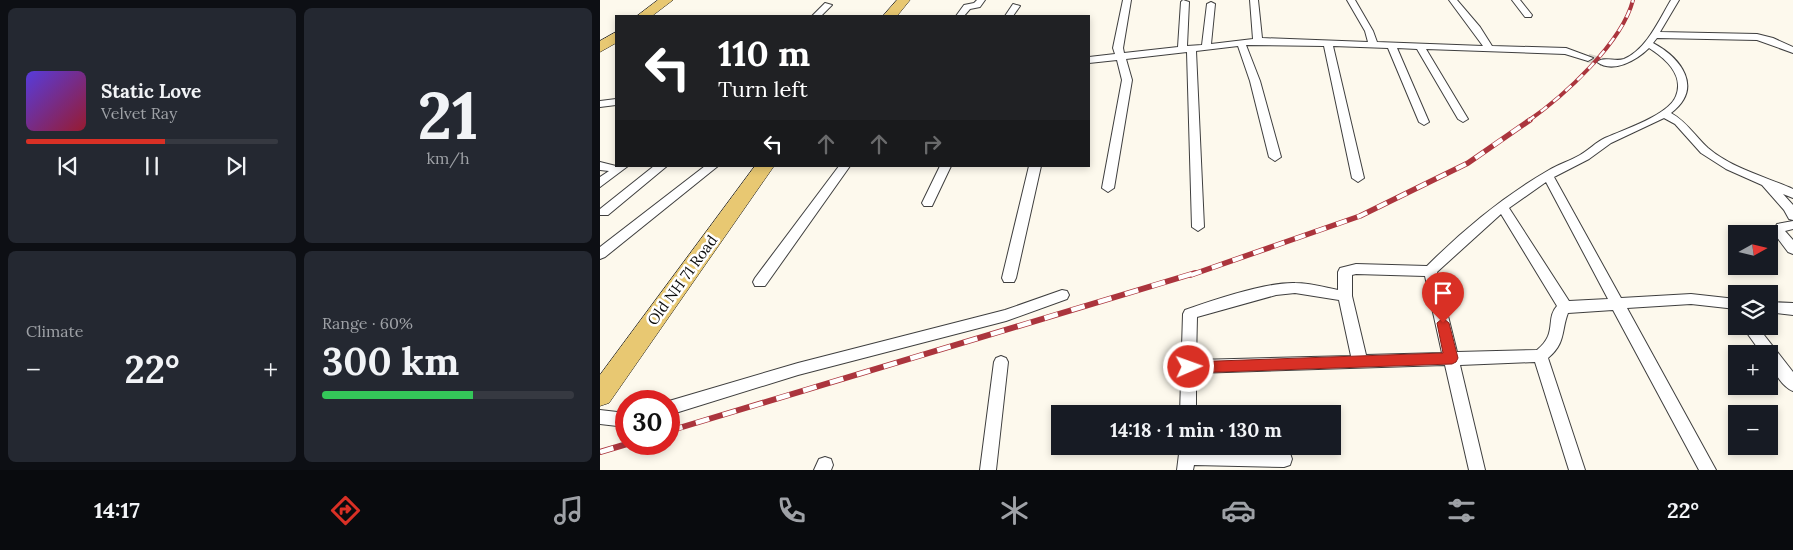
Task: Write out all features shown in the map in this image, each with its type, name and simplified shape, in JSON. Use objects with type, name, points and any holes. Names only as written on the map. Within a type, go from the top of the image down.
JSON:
[{"type":"main road","points":[[645,15],[667,0]]},
{"type":"main road","points":[[891,15],[904,0]]},
{"type":"main road","points":[[600,48],[615,37]]},
{"type":"main road","name":"Old NH 71 Road","points":[[600,395],[764,167]]},
{"type":"street","points":[[961,15],[967,7],[977,5],[981,0]]},
{"type":"street","points":[[1108,188],[1126,80],[1118,48],[1127,0]]},
{"type":"street","points":[[1254,0],[1258,41]]},
{"type":"street","points":[[1351,0],[1366,26],[1373,45]]},
{"type":"street","points":[[1453,0],[1477,29],[1489,48]]},
{"type":"street","points":[[1516,0],[1528,15]]},
{"type":"street","points":[[1602,62],[1625,61],[1636,55],[1652,39],[1675,0]]},
{"type":"street","points":[[1185,2],[1186,49],[1198,227]]},
{"type":"street","points":[[1206,47],[1212,4]]},
{"type":"street","points":[[817,15],[828,5]]},
{"type":"street","points":[[1010,15],[1016,6]]},
{"type":"street","points":[[1652,39],[1757,37],[1770,40],[1793,50]]},
{"type":"street","points":[[1360,362],[1353,324],[1345,296],[1345,272],[1356,269],[1430,271],[1463,238],[1548,176],[1586,156],[1603,144],[1664,113],[1681,99],[1683,86],[1679,72],[1672,61],[1652,39]]},
{"type":"street","points":[[1090,60],[1258,41],[1566,51],[1588,58]]},
{"type":"street","points":[[1241,43],[1255,81],[1275,157]]},
{"type":"street","points":[[1328,44],[1358,178]]},
{"type":"street","points":[[1392,46],[1424,122]]},
{"type":"street","points":[[1420,46],[1463,118]]},
{"type":"street","points":[[600,104],[615,102]]},
{"type":"street","points":[[1664,113],[1679,122],[1705,151],[1730,166],[1793,194]]},
{"type":"street","points":[[600,166],[621,168]]},
{"type":"street","points":[[604,212],[661,167]]},
{"type":"street","points":[[600,254],[712,167]]},
{"type":"street","points":[[760,282],[844,167]]},
{"type":"street","points":[[928,203],[946,167]]},
{"type":"street","points":[[1009,278],[1036,167]]},
{"type":"street","points":[[600,183],[621,168]]},
{"type":"street","points":[[1548,176],[1619,303],[1708,470]]},
{"type":"street","points":[[1765,181],[1789,208],[1793,216]]},
{"type":"street","points":[[1503,207],[1565,307]]},
{"type":"street","points":[[1793,225],[1781,227],[1779,232],[1793,249]]},
{"type":"street","points":[[1430,271],[1477,470]]},
{"type":"street","points":[[1188,405],[1190,314],[1216,305],[1276,290],[1295,288],[1345,296]]},
{"type":"street","points":[[680,405],[798,368],[1006,314],[1062,295]]},
{"type":"street","points":[[1189,367],[1540,356],[1553,346],[1559,329],[1560,311],[1565,307],[1590,307],[1619,303],[1691,299],[1728,304]]},
{"type":"street","points":[[1778,307],[1793,308]]},
{"type":"street","points":[[1757,335],[1787,369],[1793,384]]},
{"type":"street","points":[[1540,356],[1577,470]]},
{"type":"street","points":[[988,470],[1001,362]]},
{"type":"street","points":[[600,417],[615,419]]},
{"type":"street","points":[[1187,458],[1284,459]]},
{"type":"tunnel","points":[[1588,58],[1602,62]]},
{"type":"railway","points":[[1528,121],[1558,98],[1604,51],[1627,17],[1633,0]]},
{"type":"railway","points":[[1191,275],[1360,216],[1468,163],[1530,120]]},
{"type":"railway","points":[[680,428],[1195,273]]},
{"type":"railway","points":[[600,452],[615,448]]},
{"type":"route","points":[[1189,367],[1452,358],[1443,323]]}]
